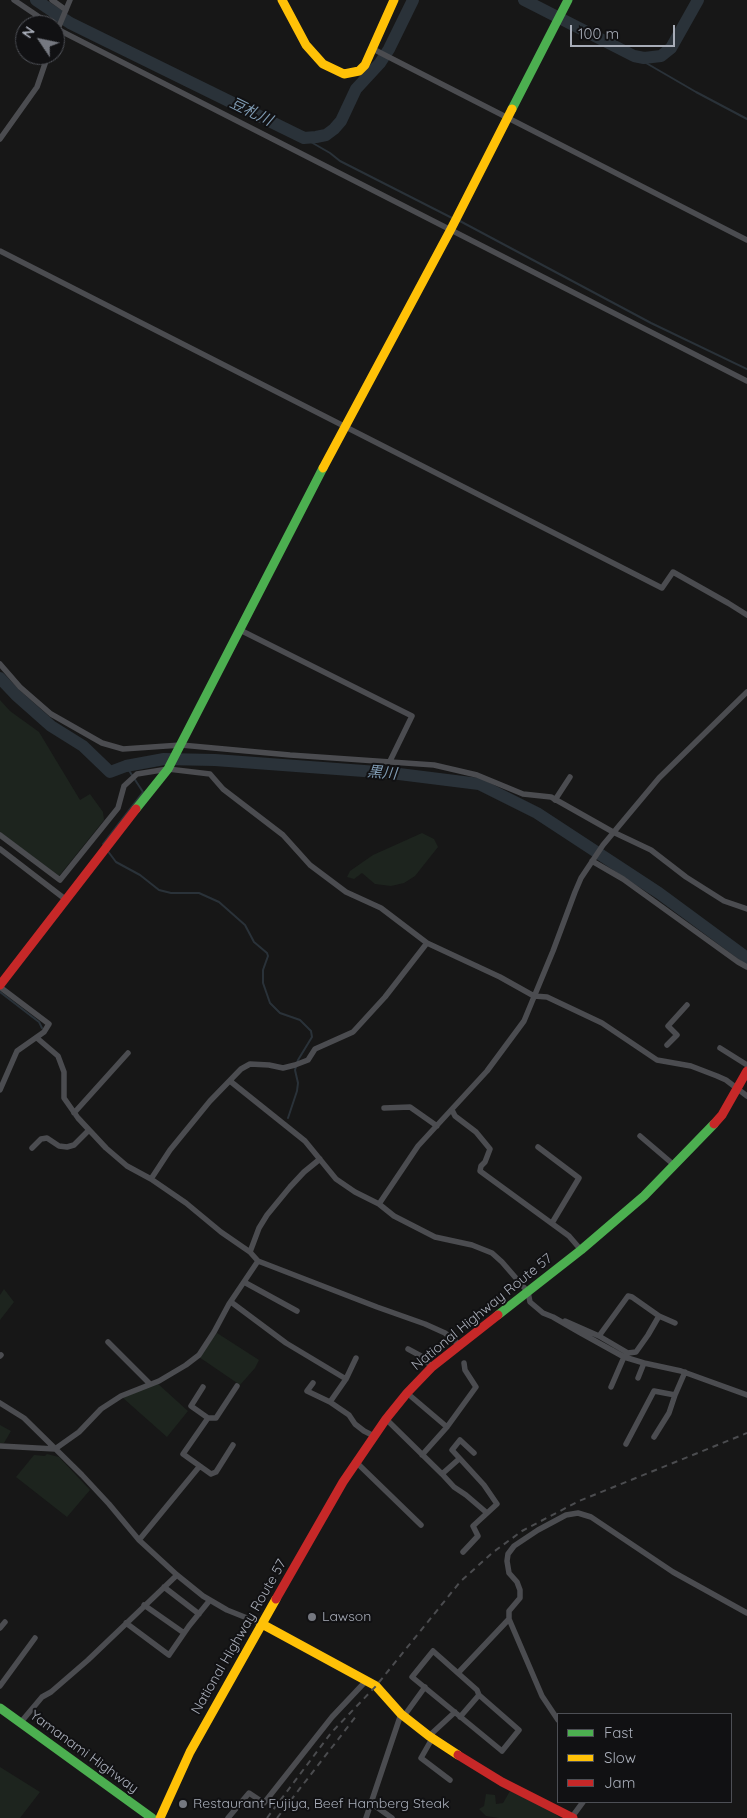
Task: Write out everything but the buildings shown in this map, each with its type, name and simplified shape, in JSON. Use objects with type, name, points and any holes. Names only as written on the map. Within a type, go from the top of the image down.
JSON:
[{"type":"main road","points":[[282,0],[306,45],[323,64],[344,74],[359,71],[365,65],[394,0]]},
{"type":"main road","points":[[0,986],[65,899],[168,770],[344,427],[451,229],[568,0]]},
{"type":"main road","name":"National Highway Route 57","points":[[160,1818],[190,1752],[262,1624],[356,1462],[386,1419],[432,1367],[581,1250],[644,1196],[722,1114],[747,1072]]},
{"type":"main road","points":[[262,1624],[365,1682],[376,1686],[403,1715],[431,1736],[502,1782],[573,1818]]},
{"type":"main road","name":"Yamanami Highway","points":[[0,1708],[152,1818]]},
{"type":"street","points":[[14,0],[36,15]]},
{"type":"street","points":[[52,0],[66,10]]},
{"type":"street","points":[[64,15],[70,0]]},
{"type":"street","points":[[65,36],[451,229],[747,381]]},
{"type":"street","points":[[373,49],[747,240]]},
{"type":"street","points":[[0,138],[37,87],[45,65]]},
{"type":"street","points":[[0,252],[662,588],[673,572],[747,615]]},
{"type":"street","points":[[240,630],[412,716],[390,761]]},
{"type":"street","points":[[0,664],[20,687],[51,714],[102,743],[123,749],[181,745],[434,765],[477,775],[523,794],[551,797],[613,832],[651,850],[724,901],[747,909]]},
{"type":"street","points":[[379,1204],[418,1146],[508,1045],[524,1021],[575,892],[603,845],[659,778],[747,692]]},
{"type":"street","points":[[0,835],[60,880],[118,808],[124,786],[137,774],[168,770],[210,774],[230,794],[283,835],[310,865],[346,892],[381,908],[427,943],[500,976],[534,996],[547,997],[602,1023],[657,1060],[691,1066],[726,1080],[747,1096]]},
{"type":"street","points":[[555,800],[569,779],[560,778]]},
{"type":"street","points":[[0,849],[65,899]]},
{"type":"street","points":[[592,861],[639,890],[747,967]]},
{"type":"street","points":[[151,1179],[170,1150],[210,1101],[241,1069],[250,1064],[269,1064],[283,1068],[295,1065],[308,1060],[315,1049],[352,1032],[385,997],[427,943]]},
{"type":"street","points":[[0,986],[49,1024],[44,1032],[18,1051],[0,1090]]},
{"type":"street","points":[[667,1045],[677,1035],[668,1026],[687,1005]]},
{"type":"street","points":[[37,1038],[58,1056],[64,1072],[64,1098],[74,1113],[127,1166],[151,1179],[250,1252],[258,1261],[425,1324],[444,1333],[460,1345]]},
{"type":"street","points":[[720,1048],[747,1065]]},
{"type":"street","points":[[74,1113],[128,1053]]},
{"type":"street","points":[[230,1081],[305,1141],[336,1179],[355,1192],[379,1204],[394,1216],[435,1237],[477,1247],[492,1253],[528,1292],[530,1302],[543,1313],[599,1336],[628,1353],[636,1352],[659,1316]]},
{"type":"street","points":[[384,1108],[410,1107],[437,1126]]},
{"type":"street","points":[[452,1110],[456,1116],[476,1132],[490,1149],[480,1171],[569,1236],[581,1250]]},
{"type":"street","points":[[32,1148],[41,1139],[47,1138],[59,1146],[67,1147],[74,1145],[89,1130]]},
{"type":"street","points":[[640,1136],[674,1165]]},
{"type":"street","points":[[538,1148],[579,1178],[552,1223]]},
{"type":"street","points":[[250,1252],[259,1228],[268,1215],[290,1187],[320,1159]]},
{"type":"street","points":[[0,1446],[55,1449],[78,1432],[101,1409],[121,1396],[150,1384],[186,1365],[199,1355],[258,1261]]},
{"type":"street","points":[[244,1282],[296,1311]]},
{"type":"street","points":[[599,1336],[628,1296],[659,1316],[675,1323]]},
{"type":"street","points":[[231,1302],[286,1343],[346,1379]]},
{"type":"street","points":[[553,1317],[624,1356],[644,1364],[664,1366],[685,1372],[747,1395]]},
{"type":"street","points":[[108,1342],[150,1384]]},
{"type":"street","points":[[408,1349],[420,1356],[432,1367]]},
{"type":"street","points":[[611,1387],[624,1356]]},
{"type":"street","points":[[330,1402],[346,1379],[356,1358]]},
{"type":"street","points":[[422,1455],[447,1427],[476,1387],[465,1370],[464,1363]]},
{"type":"street","points":[[638,1378],[644,1364]]},
{"type":"street","points":[[654,1437],[669,1413],[685,1372]]},
{"type":"street","points":[[313,1383],[307,1391],[330,1402],[349,1415],[355,1424],[364,1431],[374,1436]]},
{"type":"street","points":[[203,1388],[191,1406],[208,1418],[216,1418],[237,1386]]},
{"type":"street","points":[[626,1444],[654,1391],[675,1395]]},
{"type":"street","points":[[407,1393],[447,1427]]},
{"type":"street","points":[[0,1403],[24,1418],[109,1504],[138,1540],[177,1575],[210,1600],[227,1610],[262,1624]]},
{"type":"street","points":[[208,1418],[183,1454],[211,1474],[216,1472],[233,1445]]},
{"type":"street","points":[[386,1419],[454,1487],[486,1513]]},
{"type":"street","points":[[463,1552],[478,1536],[473,1526],[497,1504],[484,1485],[452,1450],[460,1440],[474,1453]]},
{"type":"street","points":[[442,1474],[459,1459]]},
{"type":"street","points":[[356,1462],[421,1525]]},
{"type":"street","points":[[138,1540],[199,1466]]},
{"type":"street","points":[[557,1718],[542,1696],[509,1619],[510,1611],[520,1598],[520,1590],[517,1582],[508,1573],[507,1561],[508,1554],[514,1546],[566,1515],[578,1513],[591,1517],[673,1572],[747,1613]]},
{"type":"street","points":[[21,1722],[42,1697],[67,1679],[177,1575]]},
{"type":"street","points":[[164,1588],[199,1614]]},
{"type":"street","points":[[126,1623],[169,1655],[210,1600]]},
{"type":"street","points":[[144,1606],[184,1633]]},
{"type":"street","points":[[458,1673],[509,1619]]},
{"type":"street","points":[[0,1628],[5,1622]]},
{"type":"street","points":[[0,1686],[35,1638]]},
{"type":"street","points":[[433,1651],[458,1673],[477,1690],[479,1695],[519,1730],[502,1751],[412,1677],[433,1651]]},
{"type":"street","points":[[228,1818],[249,1793],[264,1803],[332,1717],[365,1682]]},
{"type":"street","points":[[366,1818],[403,1715],[425,1687]]},
{"type":"street","points":[[460,1717],[479,1695]]},
{"type":"street","points":[[450,1780],[421,1758],[431,1736],[455,1712]]},
{"type":"street","points":[[371,1802],[392,1818]]},
{"type":"street","points":[[573,1818],[582,1803]]},
{"type":"shaded area","points":[[0,700],[10,711],[39,732],[80,800],[90,794],[103,812],[104,820],[59,876],[0,832]]},
{"type":"shaded area","points":[[422,833],[434,839],[438,847],[415,876],[404,883],[391,886],[375,884],[362,873],[354,879],[347,877],[350,871],[373,855]]},
{"type":"shaded area","points":[[4,1289],[14,1302],[0,1320],[0,1295]]},
{"type":"shaded area","points":[[217,1333],[259,1360],[255,1368],[240,1385],[199,1357]]},
{"type":"shaded area","points":[[157,1383],[188,1411],[167,1437],[123,1398]]},
{"type":"shaded area","points":[[0,1425],[11,1431],[4,1443],[0,1443]]},
{"type":"shaded area","points":[[47,1454],[59,1457],[90,1490],[67,1517],[16,1477],[34,1455],[45,1456]]},
{"type":"shaded area","points":[[0,1767],[40,1792],[20,1818],[0,1818]]},
{"type":"shaded area","points":[[510,1791],[548,1808],[560,1818],[499,1818],[486,1816],[479,1809],[484,1806],[486,1794],[495,1795],[496,1804],[503,1803]]},
{"type":"waterway","name":"豆札川","points":[[36,0],[70,23],[304,138],[326,135],[341,121],[356,89],[380,63],[389,49],[413,0]]},
{"type":"waterway","name":"豆札川","points":[[524,0],[634,56],[644,58],[661,56],[671,48],[698,0]]},
{"type":"waterway","points":[[634,56],[747,119]]},
{"type":"waterway","points":[[304,138],[340,161],[454,219]]},
{"type":"waterway","points":[[458,220],[651,323],[747,369]]},
{"type":"waterway","name":"黒川","points":[[0,678],[51,726],[83,746],[110,772],[126,766],[164,759],[215,760],[391,773],[479,784],[537,813],[659,893],[747,958]]},
{"type":"waterway","points":[[103,844],[143,792],[126,766]]},
{"type":"waterway","points":[[107,850],[116,862],[140,875],[159,890],[171,893],[199,893],[219,902],[245,925],[254,942],[267,953],[268,956],[263,970],[263,983],[270,1003],[280,1013],[300,1020],[311,1031],[312,1037],[298,1060],[295,1070],[298,1083],[297,1091],[288,1118]]},
{"type":"waterway","points":[[0,992],[39,1022],[42,1028]]},
{"type":"railway","points":[[267,1818],[331,1733],[376,1686],[460,1582],[492,1553],[522,1531],[579,1501],[747,1433]]},
{"type":"railway","points":[[277,1818],[357,1715]]},
{"type":"traffic: fast","points":[[512,109],[568,0]]},
{"type":"traffic: fast","points":[[136,809],[168,769],[323,468]]},
{"type":"traffic: fast","points":[[498,1315],[581,1250],[644,1196],[714,1124]]},
{"type":"traffic: fast","points":[[0,1708],[152,1818]]},
{"type":"traffic: slow","points":[[282,0],[306,45],[323,64],[344,74],[359,71],[365,65],[394,0]]},
{"type":"traffic: slow","points":[[323,468],[451,229],[512,109]]},
{"type":"traffic: slow","points":[[160,1818],[190,1752],[276,1599]]},
{"type":"traffic: slow","points":[[262,1624],[376,1686],[401,1714],[429,1736],[458,1755]]},
{"type":"traffic: jam","points":[[0,985],[136,809]]},
{"type":"traffic: jam","points":[[714,1124],[722,1115],[747,1071]]},
{"type":"traffic: jam","points":[[276,1599],[343,1482],[386,1419],[432,1367],[498,1315]]},
{"type":"traffic: jam","points":[[458,1755],[502,1782],[573,1818]]},
{"type":"place","name":"Lawson","points":[[312,1617]]},
{"type":"place","name":"Restaurant Fujiya, Beef Hamberg Steak","points":[[183,1804]]}]
